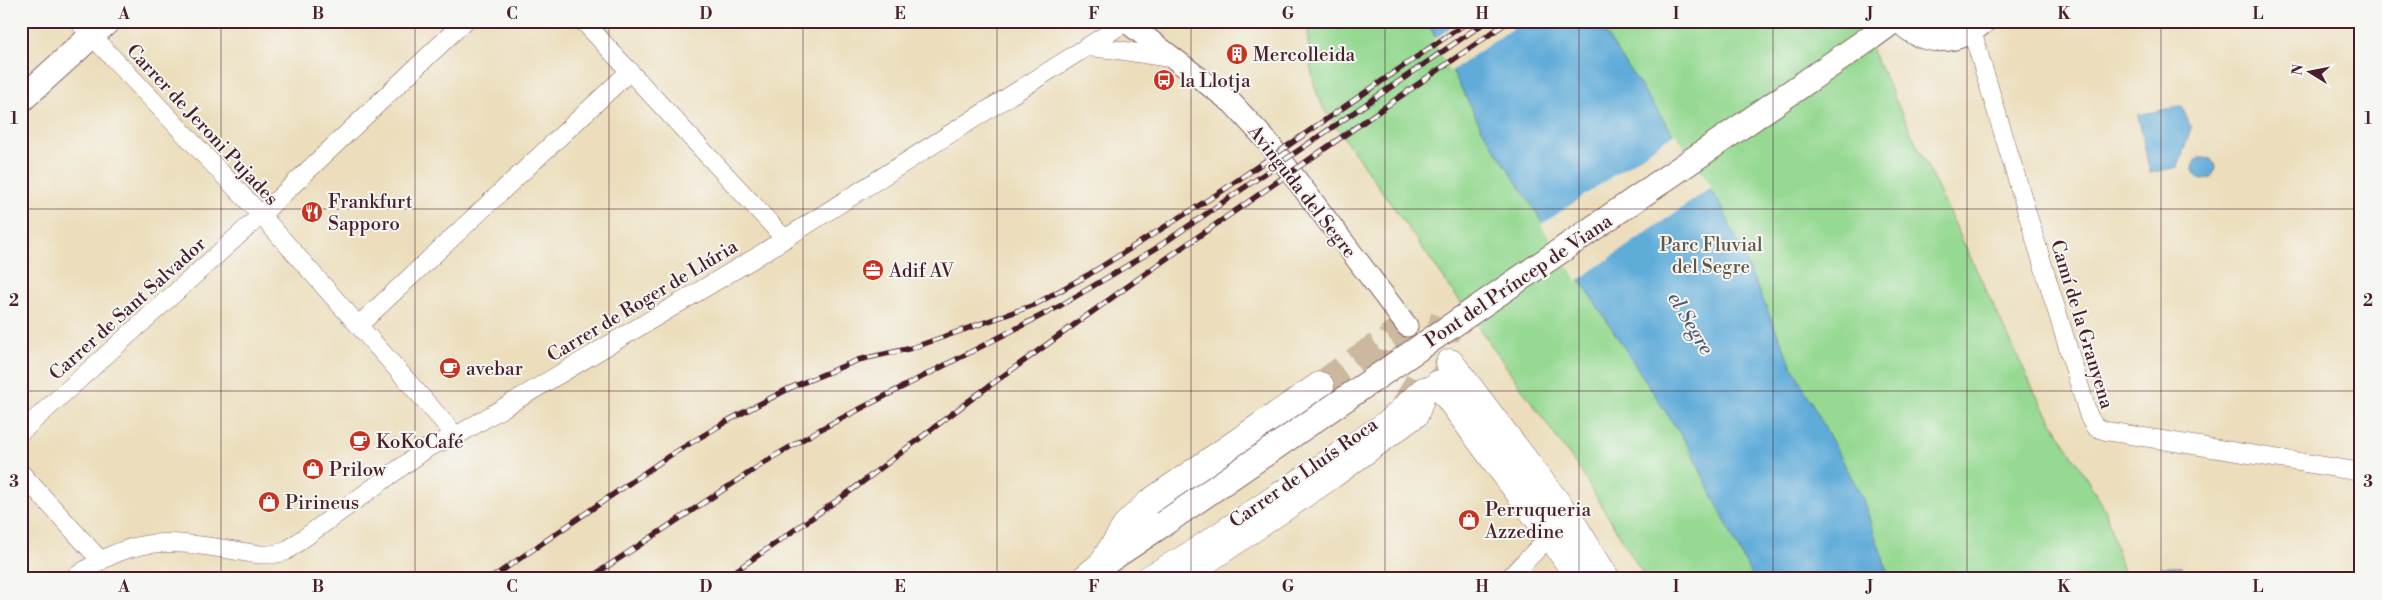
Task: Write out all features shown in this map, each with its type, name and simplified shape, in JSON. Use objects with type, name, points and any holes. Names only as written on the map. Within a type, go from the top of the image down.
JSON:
[{"type":"main road","name":"Pont del Príncep de Viana","points":[[1093,572],[1893,21]]},
{"type":"main road","points":[[1901,21],[1909,29],[1927,38],[1950,40],[1978,26]]},
{"type":"main road","points":[[21,100],[93,26]]},
{"type":"main road","points":[[1150,579],[1192,555],[1390,423],[1435,382],[1606,579]]},
{"type":"main road","points":[[1093,572],[1128,524],[1150,503],[1320,386]]},
{"type":"main road","points":[[1561,528],[1580,579]]},
{"type":"street","name":"Carrer de Sant Salvador","points":[[21,432],[261,215],[465,21]]},
{"type":"street","points":[[583,21],[785,239]]},
{"type":"street","name":"Carrer de Roger de Llúria","points":[[72,579],[119,550],[165,542],[262,555],[279,554],[429,448],[456,436],[785,239],[1125,21]]},
{"type":"street","name":"Avinguda del Segre","points":[[1125,21],[1232,103],[1268,142],[1407,326]]},
{"type":"street","name":"Carrer de Jeroni Pujades","points":[[93,26],[456,436]]},
{"type":"street","name":"Camí de la Granyena","points":[[1978,26],[2086,408],[2095,426],[2106,431],[2361,472]]},
{"type":"street","points":[[1086,47],[1182,64]]},
{"type":"street","points":[[359,325],[630,71]]},
{"type":"street","name":"Carrer de Lluís Roca","points":[[1187,579],[1334,479],[1419,417],[1435,382]]},
{"type":"street","points":[[21,473],[101,560]]},
{"type":"street","points":[[1508,579],[1561,528]]},
{"type":"green space","name":"Parc Fluvial del Segre","points":[[1309,21],[1858,21],[2036,395],[2105,509],[2125,579],[1646,579],[1581,472],[1323,108],[1315,88],[1310,66],[1308,44]]},
{"type":"water","name":"el Segre","points":[[1427,21],[1597,21],[1722,207],[1792,366],[1862,497],[1890,579],[1753,579],[1690,449],[1482,129]]},
{"type":"water","points":[[2182,106],[2191,128],[2178,167],[2150,173],[2138,115]]},
{"type":"water","points":[[2204,157],[2212,160],[2215,168],[2212,176],[2204,179],[2196,176],[2193,168],[2196,160]]},
{"type":"water","points":[[2162,567],[2182,567],[2182,579],[2157,579],[2157,575],[2162,575]]},
{"type":"pier","points":[[1460,21],[1523,21],[1450,72],[1433,40]]},
{"type":"pier","points":[[1675,133],[1712,187],[1577,281],[1541,225]]},
{"type":"tunnel","points":[[1320,386],[1397,332],[1409,326],[1427,326],[1440,333],[1447,345],[1449,359],[1446,373],[1438,385],[1426,391],[1410,391],[1400,387],[1393,381],[1389,376],[1384,361],[1385,351],[1392,336]]},
{"type":"railway","points":[[490,579],[669,456],[729,420],[790,388],[858,360],[912,348],[1034,305],[1088,275],[1222,191],[1469,21]]},
{"type":"railway","points":[[588,579],[773,457],[819,430],[1058,307],[1155,249],[1487,21]]},
{"type":"railway","points":[[724,579],[852,490],[978,394],[1163,261],[1509,21]]},
{"type":"place","name":"Mercolleida","points":[[1237,54]]},
{"type":"place","name":"la Llotja","points":[[1164,80]]},
{"type":"place","name":"Frankfurt Sapporo","points":[[312,212]]},
{"type":"place","name":"Adif AV","points":[[873,270]]},
{"type":"place","name":"avebar","points":[[450,368]]},
{"type":"place","name":"KoKoCafé","points":[[360,441]]},
{"type":"place","name":"Prilow","points":[[313,469]]},
{"type":"place","name":"Pirineus","points":[[269,502]]},
{"type":"place","name":"Perruqueria Azzedine","points":[[1469,520]]}]
